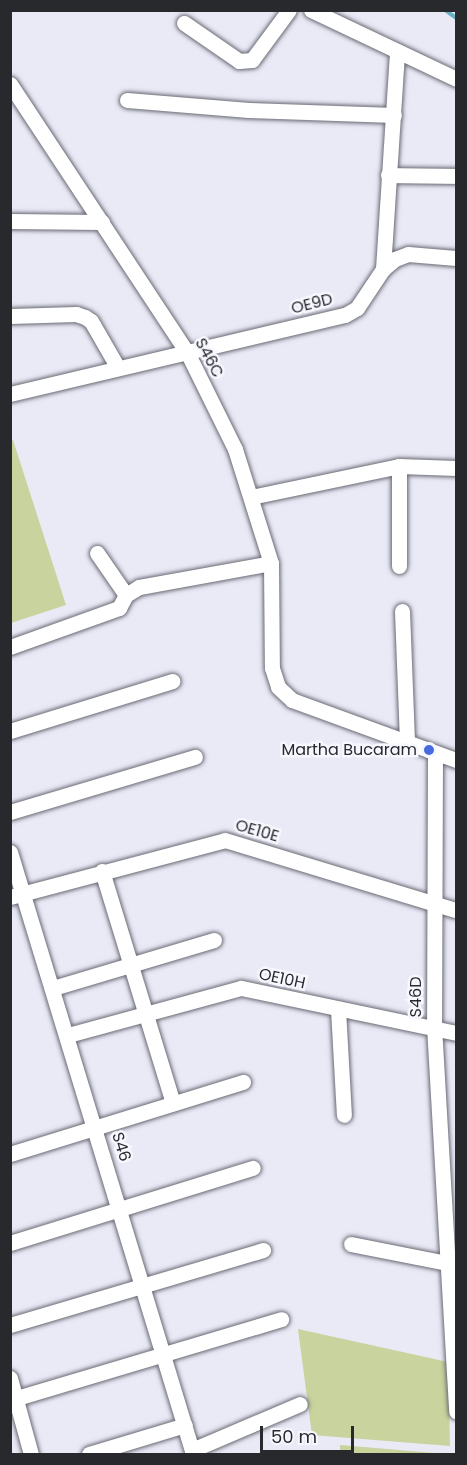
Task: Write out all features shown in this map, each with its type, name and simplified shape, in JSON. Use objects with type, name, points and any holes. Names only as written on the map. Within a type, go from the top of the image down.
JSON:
[{"type":"street","points":[[184,23],[239,61],[252,60],[289,10]]},
{"type":"street","points":[[311,10],[456,79]]},
{"type":"street","points":[[382,269],[397,51]]},
{"type":"street","name":"S46C","points":[[12,88],[188,354],[235,449],[271,563],[272,668],[278,687],[291,700],[407,742]]},
{"type":"street","points":[[127,100],[249,111],[394,115]]},
{"type":"street","points":[[388,175],[456,176]]},
{"type":"street","points":[[10,221],[102,222]]},
{"type":"street","name":"OE9D","points":[[10,394],[188,354],[352,312],[382,269],[408,254],[456,258]]},
{"type":"street","points":[[10,316],[76,314],[85,317],[91,321],[118,368]]},
{"type":"street","points":[[250,497],[399,466],[456,468]]},
{"type":"street","points":[[399,466],[399,566]]},
{"type":"street","points":[[97,553],[126,595]]},
{"type":"street","points":[[10,647],[119,608],[126,595],[139,587],[271,563]]},
{"type":"street","points":[[402,611],[407,742],[456,760]]},
{"type":"street","points":[[10,731],[173,681]]},
{"type":"street","name":"S46D","points":[[435,753],[434,1026],[456,1411]]},
{"type":"street","points":[[10,812],[195,757]]},
{"type":"street","name":"OE10E","points":[[17,895],[225,840],[456,910]]},
{"type":"street","name":"S46","points":[[10,852],[17,895],[53,988],[68,1035],[145,1285],[193,1452]]},
{"type":"street","points":[[102,872],[173,1102]]},
{"type":"street","points":[[53,988],[214,940]]},
{"type":"street","name":"OE10H","points":[[68,1035],[145,1012],[242,988],[338,1010],[434,1026],[456,1033]]},
{"type":"street","points":[[338,1010],[344,1115]]},
{"type":"street","points":[[10,1154],[243,1082]]},
{"type":"street","points":[[10,1243],[120,1207],[254,1168]]},
{"type":"street","points":[[351,1244],[447,1263]]},
{"type":"street","points":[[10,1325],[262,1250]]},
{"type":"street","points":[[14,1399],[281,1319]]},
{"type":"street","points":[[10,1378],[31,1455]]},
{"type":"street","points":[[193,1452],[300,1404]]},
{"type":"street","points":[[89,1455],[185,1425]]},
{"type":"green space","points":[[13,440],[66,605],[11,623],[10,441]]},
{"type":"green space","points":[[298,1329],[448,1362],[450,1446],[312,1435]]},
{"type":"green space","points":[[340,1445],[446,1454],[340,1454]]},
{"type":"waterway","points":[[445,10],[456,18]]},
{"type":"place","name":"Martha Bucaram","points":[[429,750]]}]
